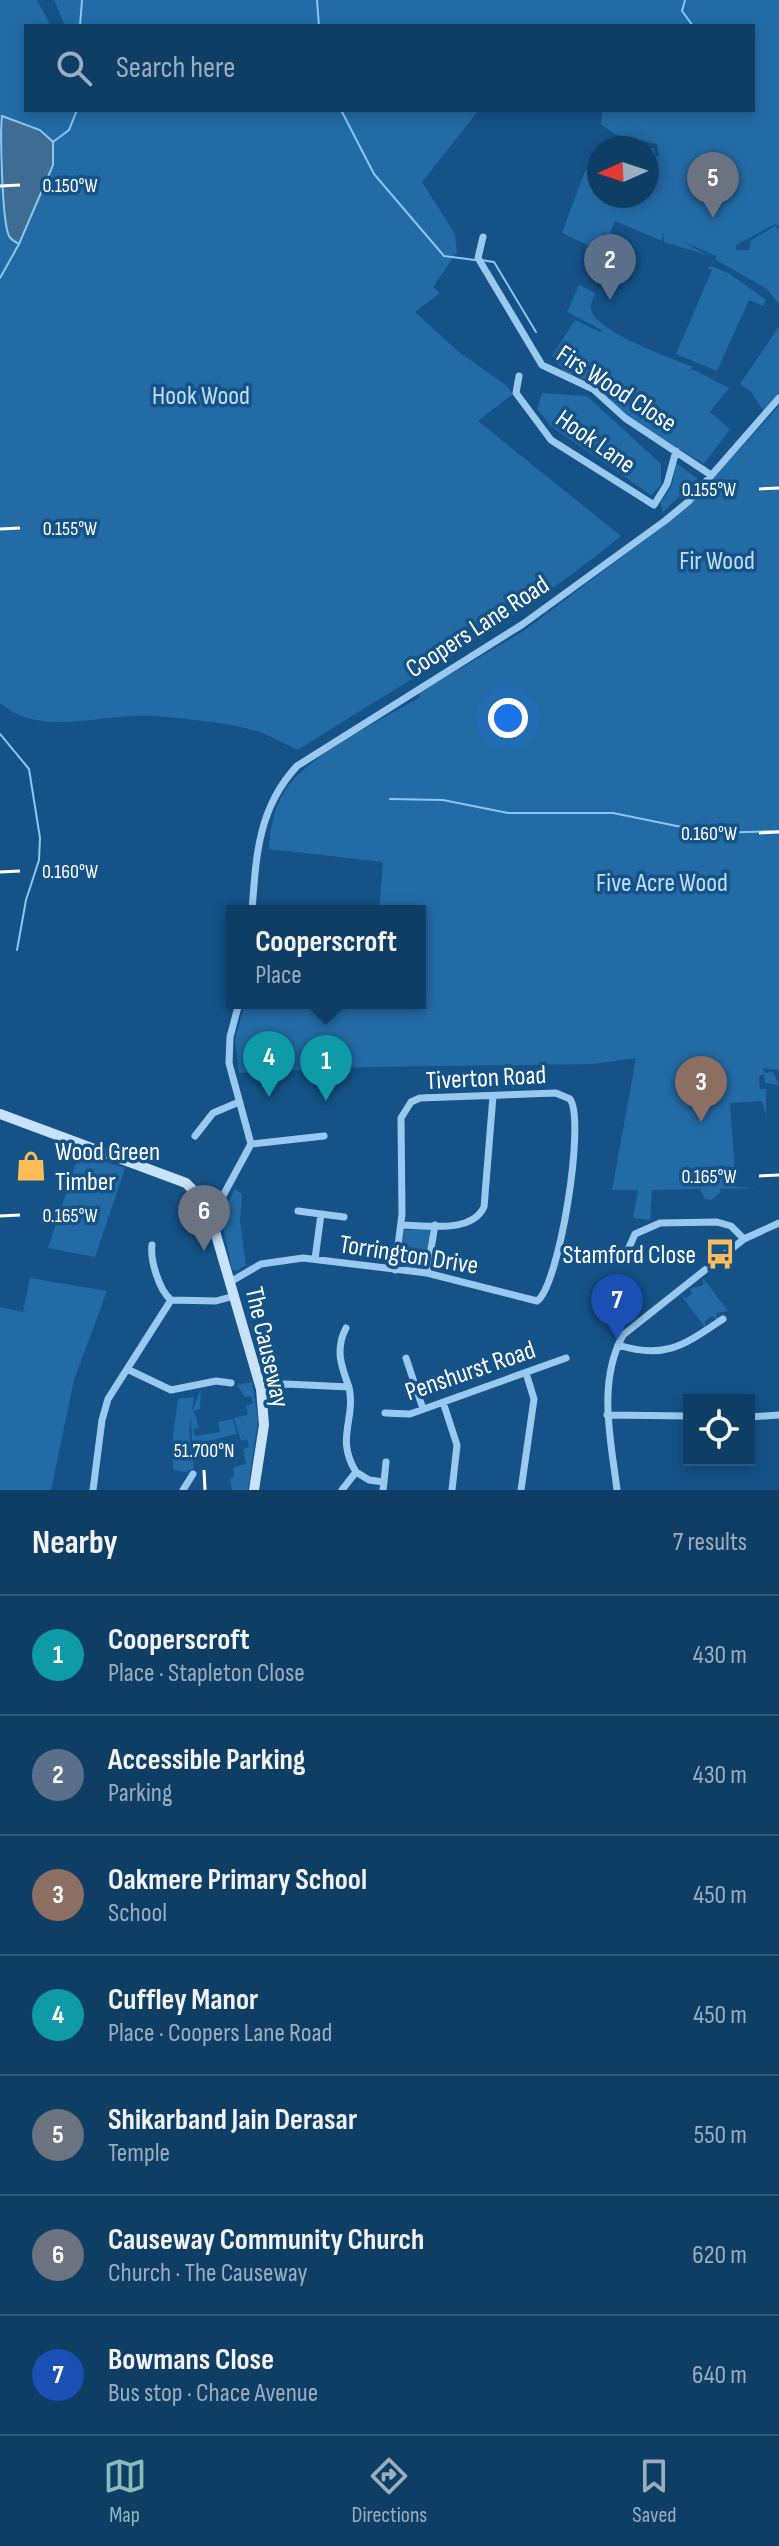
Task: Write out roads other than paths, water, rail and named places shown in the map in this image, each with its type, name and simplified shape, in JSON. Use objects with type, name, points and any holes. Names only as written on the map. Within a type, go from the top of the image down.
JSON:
[{"type":"main road","points":[[0,1114],[186,1183],[207,1204],[212,1216]]},
{"type":"main road","name":"The Causeway","points":[[212,1216],[261,1389],[264,1425],[254,1490]]},
{"type":"street","name":"Firs Wood Close","points":[[483,237],[478,258],[542,365],[593,389],[625,418],[711,475]]},
{"type":"street","name":"Hook Lane","points":[[519,376],[516,393],[551,440],[654,505],[667,484],[676,451]]},
{"type":"street","name":"Coopers Lane Road","points":[[253,905],[264,816],[277,790],[297,766],[523,624],[666,520],[711,475],[779,398]]},
{"type":"street","points":[[212,1216],[251,1144],[228,1052],[238,1009]]},
{"type":"street","name":"Tiverton Road","points":[[395,1270],[401,1225],[403,1111],[420,1098],[559,1094],[572,1101],[576,1116]]},
{"type":"street","points":[[401,1225],[469,1223],[484,1207],[493,1096]]},
{"type":"street","points":[[195,1136],[213,1113],[239,1102]]},
{"type":"street","name":"Torrington Drive","points":[[230,1282],[271,1261],[315,1259],[427,1273],[467,1281],[531,1302],[541,1299],[547,1290],[565,1211],[576,1116]]},
{"type":"street","points":[[251,1144],[324,1136]]},
{"type":"street","points":[[298,1211],[344,1217]]},
{"type":"street","points":[[315,1259],[321,1214]]},
{"type":"street","points":[[627,1252],[635,1234],[660,1223],[722,1223],[744,1239]]},
{"type":"street","points":[[617,1490],[607,1415],[618,1345],[629,1330],[744,1239],[779,1223]]},
{"type":"street","points":[[427,1273],[435,1225]]},
{"type":"street","points":[[152,1245],[151,1254],[165,1295],[171,1300],[216,1301],[234,1296]]},
{"type":"street","points":[[93,1490],[103,1412],[171,1300]]},
{"type":"street","points":[[618,1345],[649,1352],[668,1351],[689,1342],[723,1319]]},
{"type":"street","points":[[346,1328],[340,1341],[340,1357],[353,1404],[346,1422],[345,1451],[356,1472],[383,1486],[386,1462]]},
{"type":"street","points":[[406,1358],[423,1409]]},
{"type":"street","name":"Penshurst Road","points":[[385,1413],[405,1415],[566,1358]]},
{"type":"street","points":[[127,1369],[152,1384],[176,1391],[216,1381],[231,1383]]},
{"type":"street","points":[[521,1490],[534,1399],[526,1373]]},
{"type":"street","points":[[261,1389],[285,1384],[349,1387]]},
{"type":"street","points":[[443,1402],[457,1445],[452,1490]]},
{"type":"street","points":[[607,1415],[683,1416]]},
{"type":"street","points":[[755,1417],[779,1415]]},
{"type":"street","points":[[342,1490],[356,1472]]},
{"type":"street","points":[[183,1490],[193,1474]]},
{"type":"waterway","points":[[80,24],[82,0]]},
{"type":"waterway","points":[[317,0],[319,24]]},
{"type":"waterway","points":[[685,0],[682,11],[692,24]]},
{"type":"waterway","points":[[53,142],[69,130],[76,112]]},
{"type":"waterway","points":[[342,112],[374,174],[444,256],[475,260]]},
{"type":"waterway","points":[[0,278],[19,244]]},
{"type":"waterway","points":[[481,260],[494,262],[536,332]]},
{"type":"waterway","points":[[0,734],[29,769],[40,838],[39,860],[26,900],[17,950]]},
{"type":"waterway","points":[[390,799],[443,800],[508,813],[613,813],[711,833],[779,831]]},
{"type":"place","name":"Shikarband Jain Derasar","points":[[713,218]]},
{"type":"place","name":"Accessible Parking","points":[[610,300]]},
{"type":"place","name":"Cuffley Manor","points":[[269,1097]]},
{"type":"place","name":"Cooperscroft","points":[[326,1101]]},
{"type":"place","name":"Oakmere Primary School","points":[[701,1122]]},
{"type":"place","name":"Wood Green Timber","points":[[31,1166]]},
{"type":"place","name":"Causeway Community Church","points":[[204,1251]]},
{"type":"place","name":"Stamford Close","points":[[720,1254]]},
{"type":"place","name":"Bowmans Close","points":[[617,1340]]},
{"type":"park label","name":"Hook Wood","points":[[201,395]]},
{"type":"park label","name":"Fir Wood","points":[[717,560]]},
{"type":"park label","name":"Five Acre Wood","points":[[662,882]]}]
